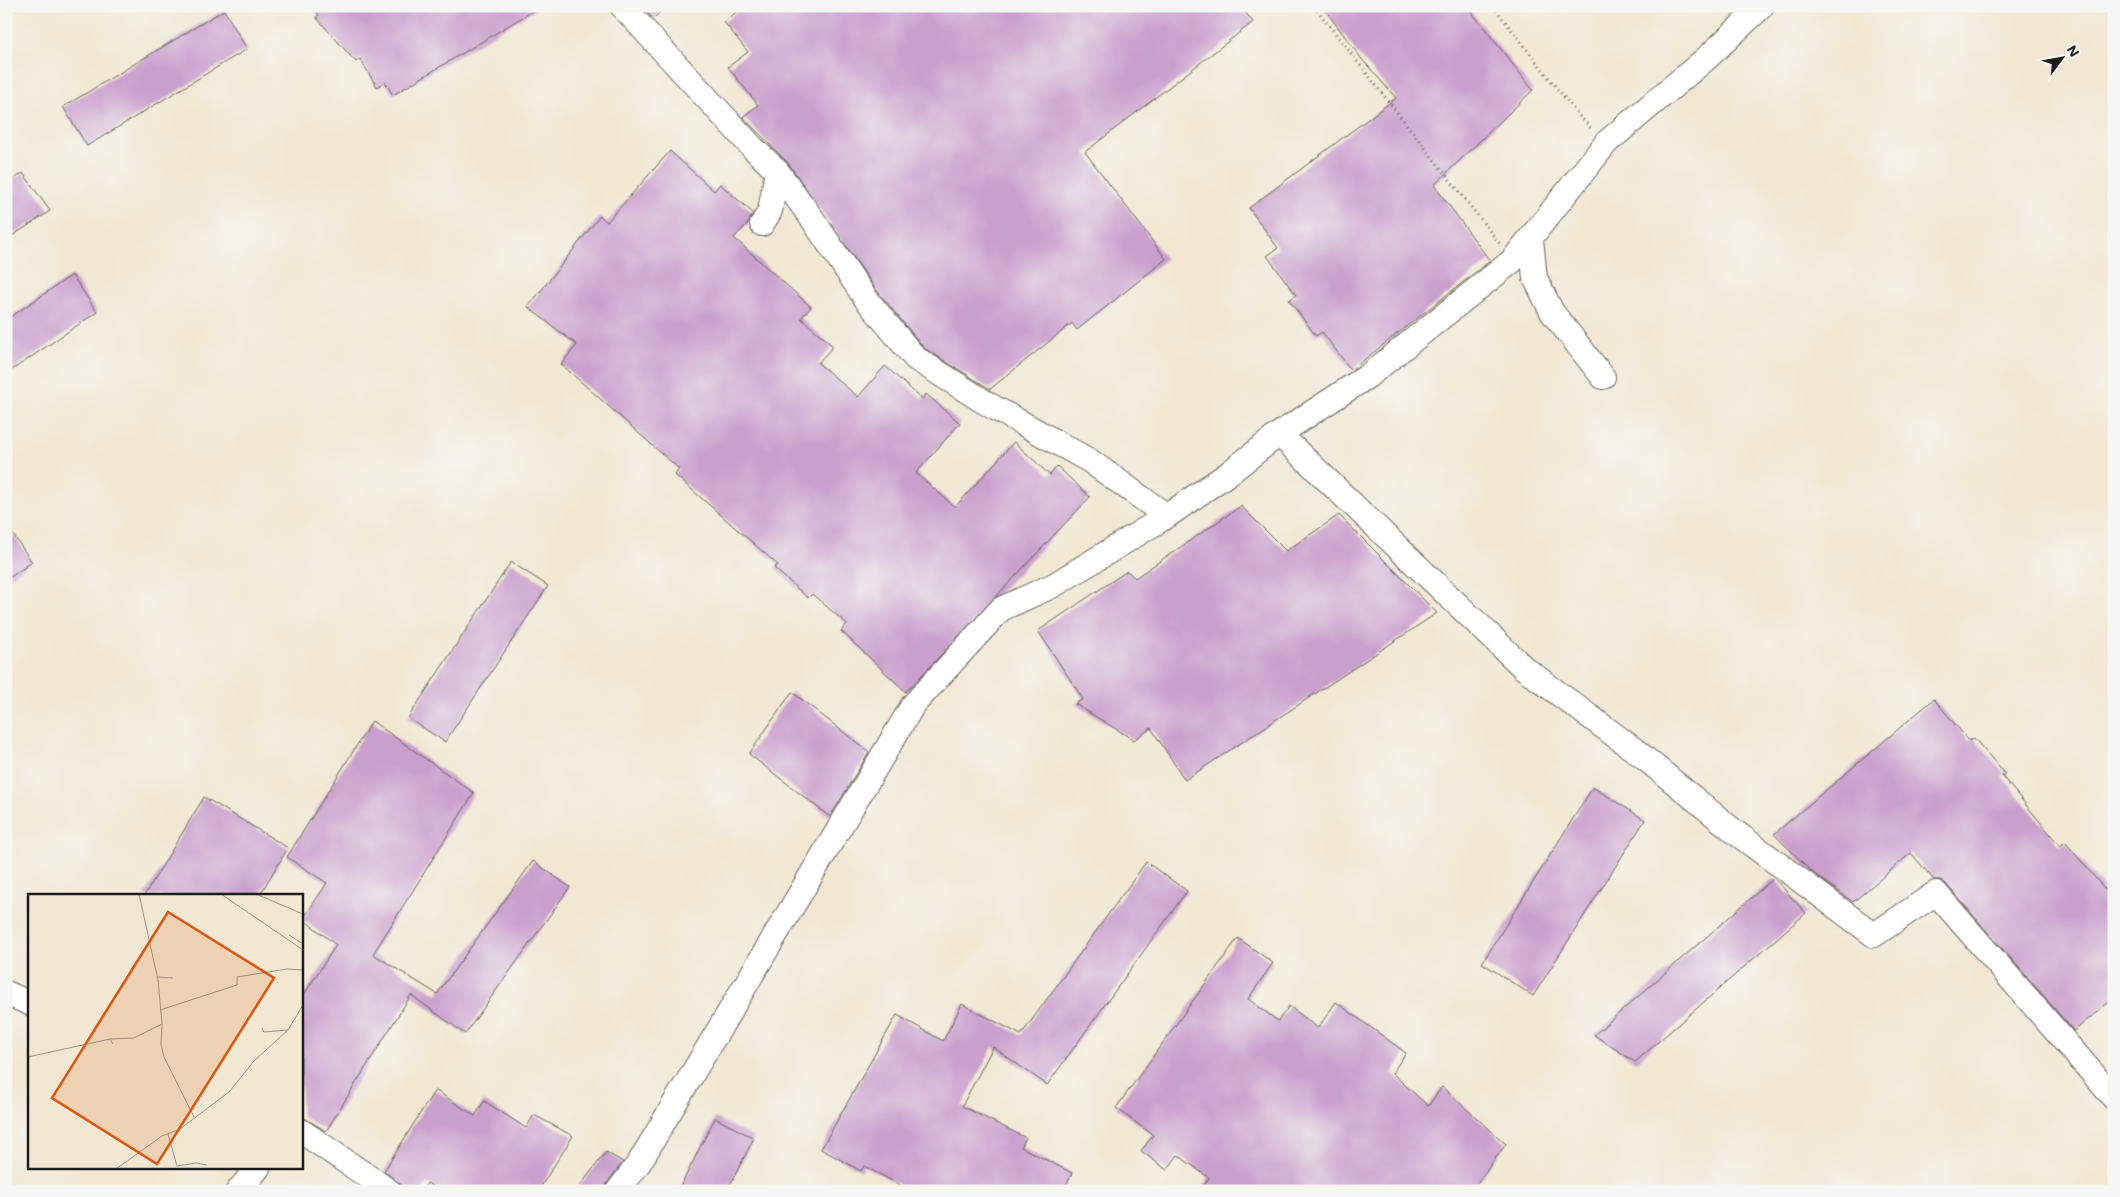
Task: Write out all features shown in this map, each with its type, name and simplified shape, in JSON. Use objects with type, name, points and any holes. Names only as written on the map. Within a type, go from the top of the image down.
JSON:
[{"type":"street","points":[[622,6],[777,171],[811,217],[866,299],[915,358],[986,403],[1090,461],[1168,516]]},
{"type":"street","points":[[618,1191],[639,1163],[913,705],[1001,610],[1054,585],[1168,516],[1279,434],[1368,376],[1512,261],[1607,142],[1708,57],[1762,6]]},
{"type":"street","points":[[762,224],[770,211],[777,171]]},
{"type":"street","points":[[1531,239],[1535,278],[1552,312],[1603,376]]},
{"type":"street","points":[[1279,434],[1524,668],[1636,750],[1735,832],[1874,935],[1936,894],[2114,1098]]},
{"type":"street","points":[[6,993],[28,1003]]},
{"type":"street","points":[[302,1133],[389,1191]]},
{"type":"street","points":[[238,1191],[256,1170]]},
{"type":"path","points":[[1314,6],[1512,261]]},
{"type":"path","points":[[1493,6],[1578,116],[1607,142]]},
{"type":"building","points":[[312,6],[541,6],[393,95],[385,82],[377,87],[360,59],[356,62],[316,17],[319,15]]},
{"type":"building","points":[[641,6],[666,6],[653,19]]},
{"type":"building","points":[[744,6],[1240,6],[1253,22],[1085,152],[1166,259],[1077,330],[1072,323],[990,389],[924,348],[875,288],[788,163],[743,117],[758,105],[728,67],[748,52],[724,22]]},
{"type":"building","points":[[1322,6],[1467,6],[1533,90],[1434,185],[1490,261],[1351,370],[1322,332],[1316,336],[1289,300],[1296,295],[1267,256],[1278,248],[1249,208],[1396,98],[1361,58]]},
{"type":"building","points":[[224,10],[247,49],[87,146],[63,107]]},
{"type":"building","points":[[670,151],[714,191],[720,184],[753,213],[749,222],[734,238],[811,307],[801,318],[833,346],[818,363],[858,397],[885,366],[922,399],[926,394],[960,423],[916,473],[955,507],[1014,442],[1050,475],[1057,466],[1090,497],[906,692],[841,631],[847,624],[812,594],[808,598],[774,568],[778,565],[675,475],[679,469],[561,364],[577,345],[528,307],[600,216],[607,222]]},
{"type":"building","points":[[23,173],[50,211],[6,240],[6,184]]},
{"type":"building","points":[[72,275],[97,312],[6,374],[6,320]]},
{"type":"building","points":[[1241,506],[1286,551],[1339,515],[1437,613],[1185,780],[1151,728],[1134,740],[1075,704],[1083,699],[1038,631],[1127,571],[1135,578]]},
{"type":"building","points":[[6,524],[32,562],[6,580]]},
{"type":"building","points":[[511,562],[548,586],[445,742],[408,718]]},
{"type":"building","points":[[792,692],[869,752],[830,817],[749,754]]},
{"type":"building","points":[[1934,699],[1969,741],[1974,738],[2005,774],[2002,776],[2060,846],[2065,842],[2114,900],[2114,998],[2074,1031],[1946,884],[1941,880],[1934,880],[1911,853],[1853,902],[1812,872],[1774,834]]},
{"type":"building","points":[[372,721],[474,793],[373,954],[437,994],[533,861],[570,887],[465,1034],[411,995],[326,1131],[302,1117],[302,997],[336,945],[303,919],[327,883],[287,857]]},
{"type":"building","points":[[1593,787],[1645,820],[1533,996],[1482,963]]},
{"type":"building","points":[[204,797],[288,848],[260,894],[145,894]]},
{"type":"building","points":[[1146,862],[1187,891],[1047,1085],[993,1047],[962,1106],[1026,1138],[1021,1147],[1072,1173],[1063,1191],[911,1191],[864,1166],[861,1171],[821,1149],[897,1015],[943,1041],[962,1004],[1021,1035]]},
{"type":"building","points":[[1774,878],[1806,913],[1635,1062],[1594,1035]]},
{"type":"building","points":[[1238,938],[1273,963],[1248,999],[1278,1021],[1289,1006],[1318,1028],[1336,1002],[1406,1053],[1392,1073],[1428,1106],[1442,1087],[1506,1144],[1472,1191],[1200,1191],[1209,1178],[1178,1155],[1167,1170],[1141,1151],[1153,1135],[1116,1108]]},
{"type":"building","points":[[435,1090],[475,1116],[484,1101],[526,1128],[534,1115],[573,1136],[538,1191],[440,1191],[427,1183],[422,1191],[409,1191],[384,1171]]},
{"type":"building","points":[[715,1118],[754,1138],[727,1191],[678,1191]]},
{"type":"building","points":[[606,1152],[623,1162],[607,1183],[604,1191],[576,1191]]}]
